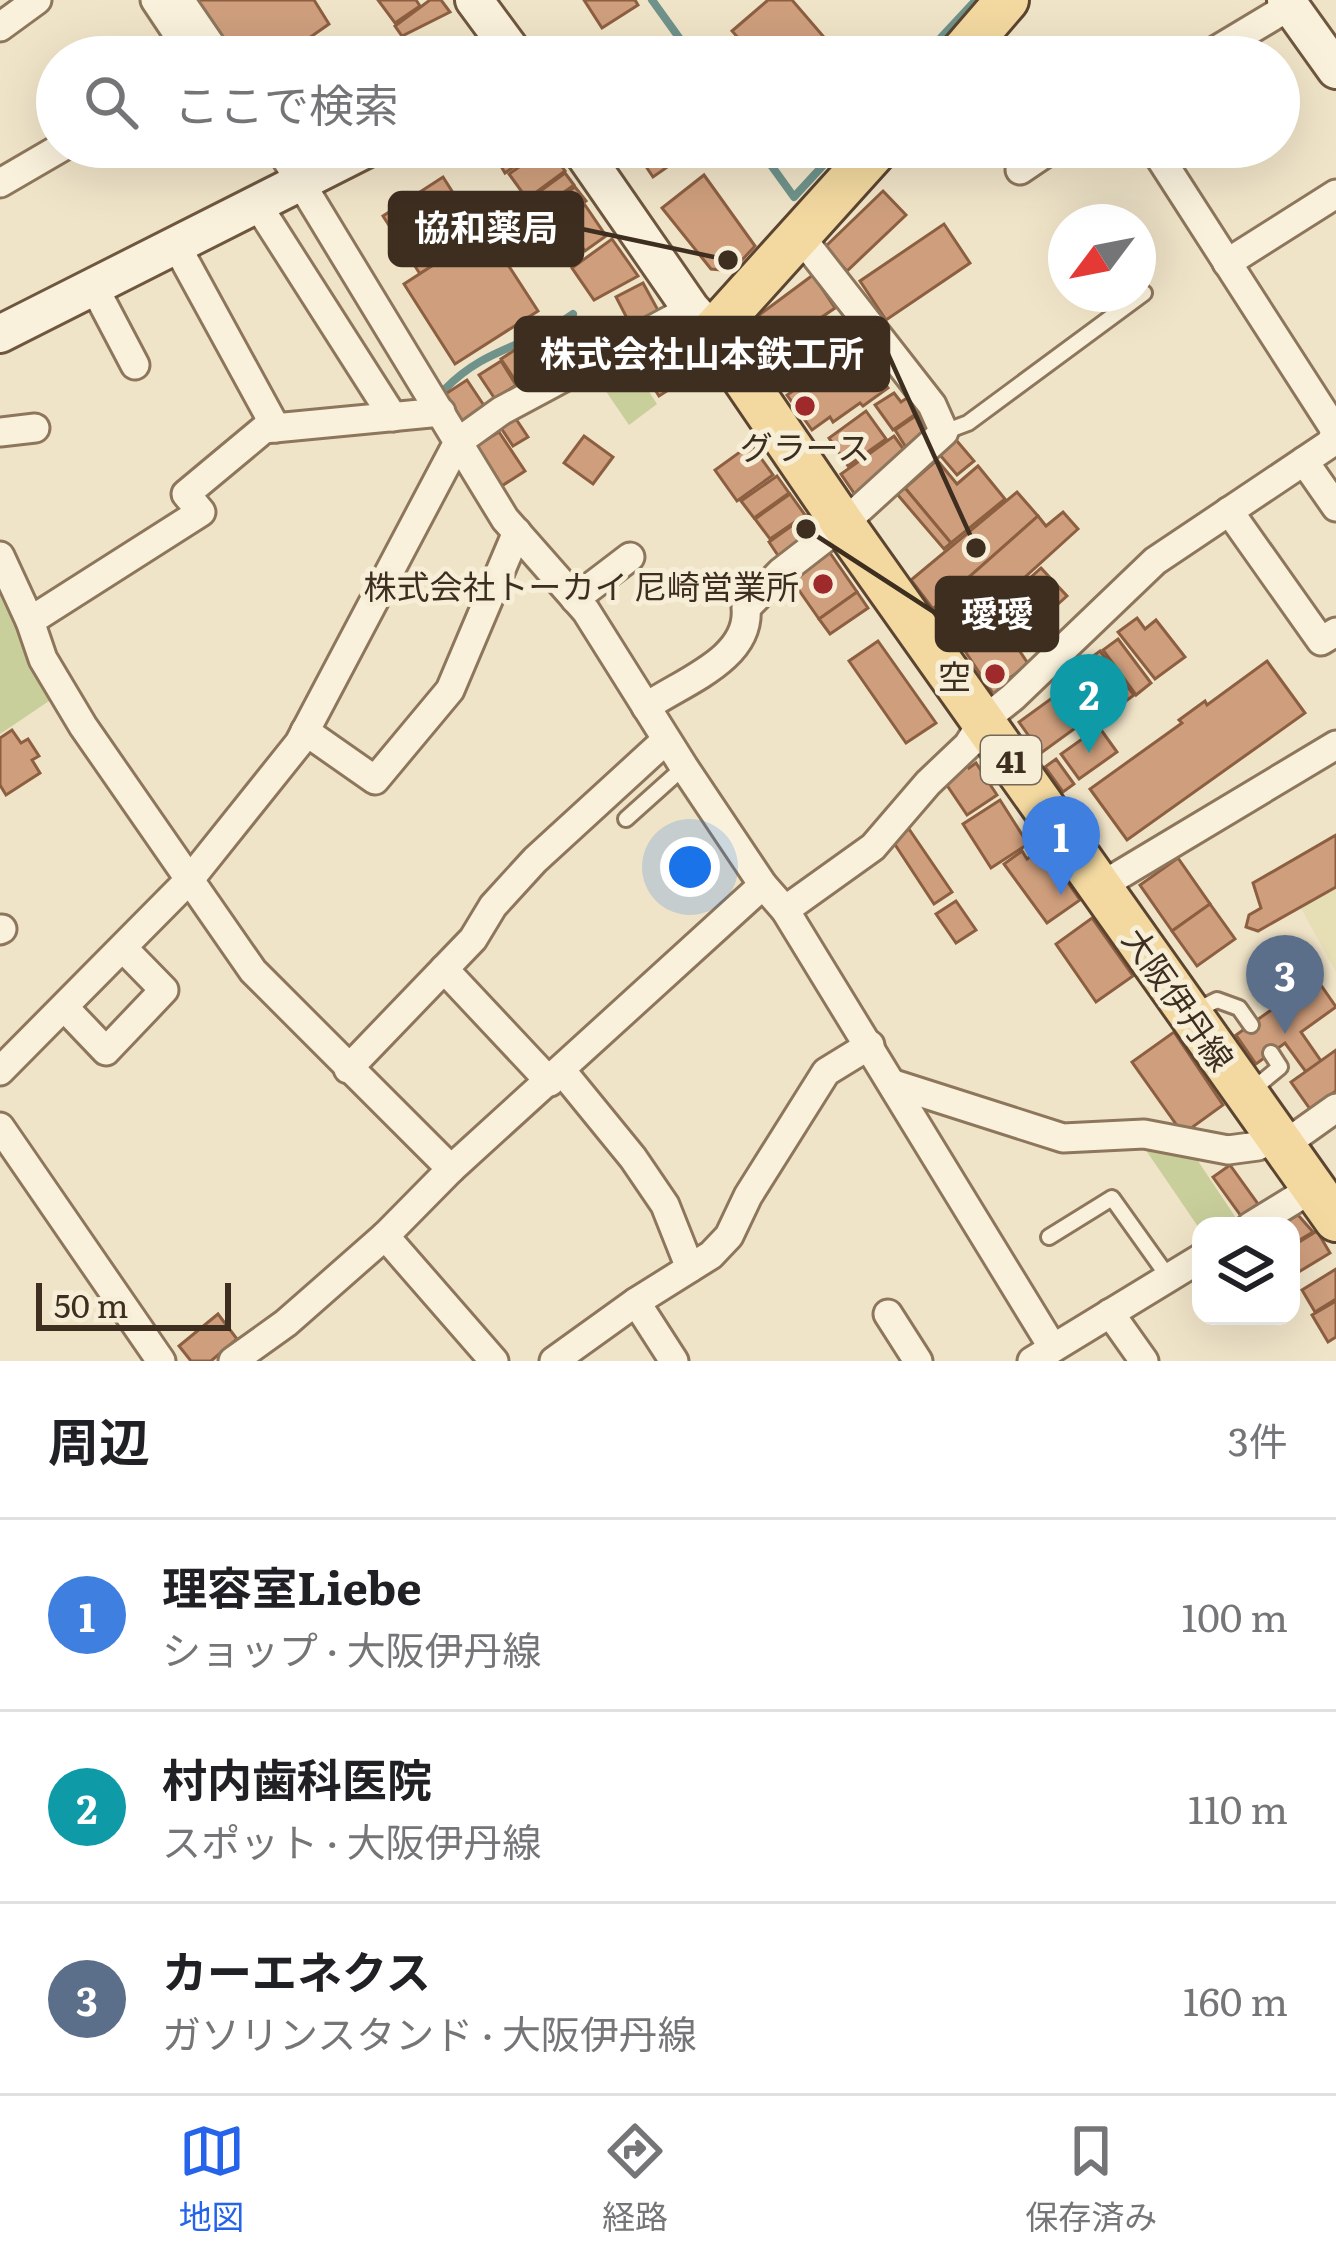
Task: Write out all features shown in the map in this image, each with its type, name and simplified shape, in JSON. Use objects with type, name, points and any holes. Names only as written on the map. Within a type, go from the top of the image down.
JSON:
[{"type":"main road","points":[[976,36],[1007,0]]},
{"type":"main road","points":[[701,320],[800,236],[860,168]]},
{"type":"main road","name":"大阪伊丹線","points":[[701,320],[1324,1204]]},
{"type":"street","points":[[0,27],[37,0]]},
{"type":"street","points":[[155,0],[179,36]]},
{"type":"street","points":[[181,0],[205,36]]},
{"type":"street","points":[[474,0],[501,36]]},
{"type":"street","points":[[1237,36],[1288,3],[1336,70]]},
{"type":"street","points":[[0,183],[36,162]]},
{"type":"street","points":[[293,168],[517,532],[575,599],[763,885],[785,910],[1055,1353],[1192,1264]]},
{"type":"street","points":[[0,334],[329,168]]},
{"type":"street","points":[[0,1071],[191,878],[305,731],[458,442],[501,411],[701,320],[594,168]]},
{"type":"street","points":[[785,910],[873,848],[928,783],[968,745],[983,721],[1155,561],[1331,442],[1336,429],[1167,168]]},
{"type":"street","points":[[1228,263],[1336,194]]},
{"type":"street","points":[[257,204],[392,417]]},
{"type":"street","points":[[646,707],[736,648],[747,624],[746,608],[781,572],[843,524],[944,432],[932,405],[800,236]]},
{"type":"street","points":[[176,245],[276,428]]},
{"type":"street","points":[[94,286],[135,365]]},
{"type":"street","points":[[30,620],[201,512],[186,494],[264,430],[441,412]]},
{"type":"street","points":[[0,431],[35,428]]},
{"type":"street","points":[[1304,461],[1336,506]]},
{"type":"street","points":[[1229,511],[1321,641],[1336,632]]},
{"type":"street","points":[[305,731],[376,780],[451,690],[517,532]]},
{"type":"street","points":[[0,556],[43,659],[101,755],[254,971],[451,1169]]},
{"type":"street","points":[[575,599],[631,557]]},
{"type":"street","points":[[348,1069],[444,969],[536,860],[667,740]]},
{"type":"street","points":[[1101,886],[1336,745]]},
{"type":"street","points":[[233,1361],[286,1323],[385,1236],[451,1169],[763,885]]},
{"type":"street","points":[[64,1007],[106,1051],[164,990],[123,948]]},
{"type":"street","points":[[444,969],[633,1158],[664,1205],[690,1268]]},
{"type":"street","points":[[554,1361],[712,1255],[729,1236],[748,1196],[826,1072],[870,1045]]},
{"type":"street","points":[[894,1084],[1064,1138],[1144,1133],[1228,1150],[1280,1140],[1336,1108]]},
{"type":"street","points":[[0,1127],[161,1361]]},
{"type":"street","points":[[1281,1217],[1324,1204]]},
{"type":"street","points":[[385,1236],[494,1361]]},
{"type":"street","points":[[636,1302],[674,1361]]},
{"type":"street","points":[[1110,1313],[1144,1361]]},
{"type":"street","points":[[888,1314],[918,1361]]},
{"type":"lane","points":[[944,432],[968,423],[1118,312]]},
{"type":"lane","points":[[626,819],[684,767]]},
{"type":"lane","points":[[1191,1013],[1217,1000],[1239,1008],[1250,1024]]},
{"type":"lane","points":[[1248,1094],[1280,1067],[1270,1053]]},
{"type":"lane","points":[[1049,1237],[1112,1198],[1169,1278]]},
{"type":"shaded area","points":[[1336,889],[1336,972],[1301,908]]},
{"type":"green space","points":[[625,354],[657,404],[629,425],[592,371]]},
{"type":"green space","points":[[0,578],[55,697],[0,734]]},
{"type":"green space","points":[[1141,1143],[1192,1152],[1235,1217],[1192,1218]]},
{"type":"building","points":[[195,0],[314,0],[329,24],[312,36],[219,36]]},
{"type":"building","points":[[378,0],[416,0],[420,6],[395,23]]},
{"type":"building","points":[[430,0],[441,0],[450,12],[402,36],[395,26]]},
{"type":"building","points":[[584,0],[635,0],[638,5],[602,28]]},
{"type":"building","points":[[768,0],[792,0],[823,36],[737,36],[732,31]]},
{"type":"building","points":[[518,168],[565,171],[527,199],[509,174]]},
{"type":"building","points":[[565,173],[574,185],[532,215],[524,203]]},
{"type":"building","points":[[704,175],[755,246],[732,271],[711,269],[662,208]]},
{"type":"building","points":[[443,177],[480,235],[420,274],[383,216]]},
{"type":"building","points":[[575,187],[586,201],[547,228],[537,214]]},
{"type":"building","points":[[883,191],[906,215],[847,271],[825,247]]},
{"type":"building","points":[[585,205],[606,236],[585,251],[563,220]]},
{"type":"building","points":[[944,224],[970,263],[886,320],[860,281]]},
{"type":"building","points":[[486,231],[538,311],[455,364],[404,284]]},
{"type":"building","points":[[612,239],[638,276],[594,300],[572,268]]},
{"type":"building","points":[[813,275],[835,308],[774,350],[765,338],[772,334],[759,315]]},
{"type":"building","points":[[643,283],[659,312],[631,326],[616,297]]},
{"type":"building","points":[[668,337],[692,375],[659,396],[635,358]]},
{"type":"building","points":[[524,344],[543,375],[521,389],[501,359]]},
{"type":"building","points":[[854,349],[861,350],[888,388],[863,406],[860,403],[833,422],[830,417],[812,430],[787,395]]},
{"type":"building","points":[[501,361],[516,385],[495,399],[479,375]]},
{"type":"building","points":[[467,380],[487,410],[463,426],[444,395]]},
{"type":"building","points":[[894,393],[901,402],[910,396],[920,411],[893,430],[875,405]]},
{"type":"building","points":[[866,411],[886,439],[848,466],[829,438]]},
{"type":"building","points":[[917,415],[926,427],[923,437],[907,449],[895,430]]},
{"type":"building","points":[[516,419],[528,437],[513,446],[501,428]]},
{"type":"building","points":[[499,432],[525,471],[497,489],[471,449]]},
{"type":"building","points":[[951,434],[974,461],[957,475],[934,448]]},
{"type":"building","points":[[584,436],[613,457],[593,484],[564,463]]},
{"type":"building","points":[[894,436],[907,454],[858,499],[841,474]]},
{"type":"building","points":[[751,444],[773,475],[737,501],[715,470]]},
{"type":"building","points":[[937,460],[957,484],[978,466],[1005,499],[951,543],[905,488]]},
{"type":"building","points":[[777,476],[789,493],[754,518],[741,501]]},
{"type":"building","points":[[905,488],[951,543],[944,549],[897,494]]},
{"type":"building","points":[[1017,492],[1038,516],[933,609],[911,580]]},
{"type":"building","points":[[790,494],[805,515],[770,539],[755,519]]},
{"type":"building","points":[[1063,512],[1078,529],[958,638],[933,609],[1038,516],[1046,526]]},
{"type":"building","points":[[807,515],[820,532],[781,560],[769,542]]},
{"type":"building","name":"株式会社トーカイ 尼崎営業所","points":[[828,550],[857,592],[819,619],[789,576]]},
{"type":"building","points":[[1041,568],[1067,596],[1030,629],[1022,619],[1016,625],[999,606]]},
{"type":"building","points":[[857,592],[868,608],[830,634],[819,619]]},
{"type":"building","points":[[997,617],[1029,665],[1011,677],[1013,681],[996,698],[959,642]]},
{"type":"building","points":[[1137,618],[1145,629],[1156,620],[1185,657],[1155,679],[1118,632]]},
{"type":"building","points":[[1118,639],[1151,683],[1136,695],[1103,650]]},
{"type":"building","points":[[878,641],[936,723],[906,743],[849,661]]},
{"type":"building","points":[[1100,651],[1134,695],[1118,707],[1085,662]]},
{"type":"building","points":[[1267,661],[1305,713],[1127,840],[1090,789],[1205,701],[1207,705]]},
{"type":"building","points":[[1087,668],[1118,708],[1103,720],[1072,679]]},
{"type":"building","points":[[1070,685],[1092,716],[1041,753],[1019,722]]},
{"type":"building","points":[[1099,727],[1117,752],[1079,779],[1061,754]]},
{"type":"building","points":[[12,730],[21,743],[28,739],[39,756],[32,760],[40,773],[6,795],[0,785],[0,738]]},
{"type":"building","points":[[1056,759],[1074,784],[1063,792],[1045,767]]},
{"type":"building","points":[[966,762],[969,768],[976,763],[997,795],[967,815],[942,778]]},
{"type":"building","points":[[1000,800],[1028,844],[991,868],[963,824]]},
{"type":"building","points":[[909,829],[952,892],[934,904],[892,840]]},
{"type":"building","points":[[1336,835],[1336,887],[1258,931],[1246,927],[1249,915],[1261,908],[1253,883]]},
{"type":"building","points":[[1043,847],[1080,900],[1047,923],[1004,864],[1022,851],[1027,859]]},
{"type":"building","points":[[1178,858],[1210,904],[1172,931],[1140,885]]},
{"type":"building","points":[[956,901],[976,930],[956,943],[936,914]]},
{"type":"building","points":[[1210,904],[1235,939],[1197,966],[1172,931]]},
{"type":"building","points":[[1092,918],[1133,976],[1096,1002],[1056,944]]},
{"type":"building","points":[[1316,978],[1336,1007],[1301,1032],[1321,1061],[1306,1072],[1285,1043],[1256,1064],[1236,1035]]},
{"type":"building","points":[[1174,1032],[1223,1105],[1183,1134],[1132,1062]]},
{"type":"building","points":[[1336,1050],[1336,1091],[1310,1109],[1291,1082]]},
{"type":"building","points":[[1230,1165],[1258,1204],[1241,1216],[1213,1177]]},
{"type":"building","points":[[1300,1217],[1313,1232],[1300,1240]]},
{"type":"building","points":[[1317,1231],[1330,1253],[1300,1271],[1300,1241]]},
{"type":"building","points":[[1336,1269],[1336,1299],[1315,1312],[1302,1290]]},
{"type":"building","points":[[1336,1301],[1336,1337],[1328,1342],[1312,1315]]},
{"type":"building","points":[[218,1314],[237,1339],[211,1361],[191,1361],[179,1346]]},
{"type":"waterway","points":[[652,0],[678,36]]},
{"type":"waterway","points":[[943,36],[976,0]]},
{"type":"waterway","points":[[773,168],[794,197],[821,168]]},
{"type":"waterway","points":[[445,389],[476,364],[573,314]]},
{"type":"place","name":"協和薬局","points":[[728,260]]},
{"type":"place","name":"グラース","points":[[805,406]]},
{"type":"place","name":"璦璦","points":[[806,529]]},
{"type":"place","name":"株式会社山本鉄工所","points":[[976,548]]},
{"type":"place","name":"株式会社トーカイ 尼崎営業所","points":[[823,584]]},
{"type":"place","name":"空","points":[[995,674]]},
{"type":"place","name":"村内歯科医院","points":[[1089,753]]},
{"type":"place","name":"理容室Liebe","points":[[1061,895]]},
{"type":"place","name":"カーエネクス","points":[[1285,1034]]}]
